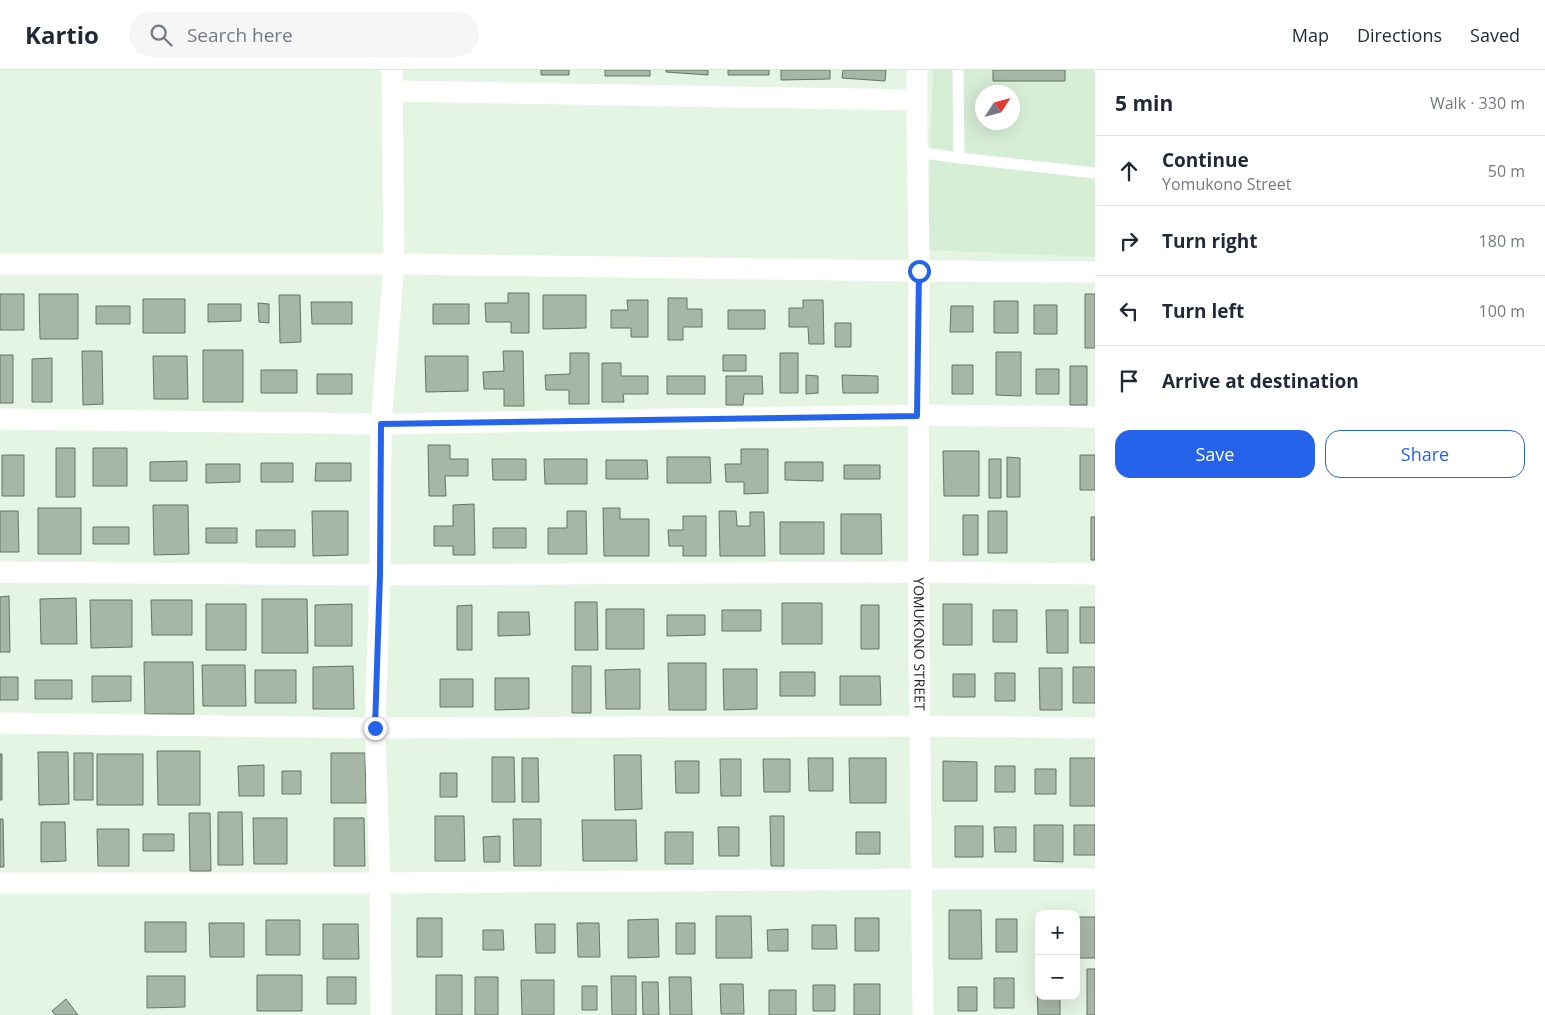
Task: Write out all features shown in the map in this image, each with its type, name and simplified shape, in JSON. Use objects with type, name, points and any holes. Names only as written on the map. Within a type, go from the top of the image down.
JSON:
[{"type":"street","points":[[382,1015],[375,728],[380,575],[381,424],[394,264],[392,70]]},
{"type":"street","name":"YOMUKONO STREET","points":[[917,70],[916,152],[919,271],[917,416],[923,1015]]},
{"type":"street","points":[[392,91],[917,100]]},
{"type":"street","points":[[0,264],[394,264],[1095,272]]},
{"type":"street","points":[[0,419],[381,424],[917,416],[1095,417]]},
{"type":"street","points":[[0,572],[380,575],[918,572],[1095,574]]},
{"type":"street","points":[[0,723],[375,728],[920,726],[1095,728]]},
{"type":"street","points":[[0,883],[1095,879]]},
{"type":"lane","points":[[958,70],[959,158]]},
{"type":"lane","points":[[916,152],[1095,174]]},
{"type":"shaded area","points":[[933,70],[1095,70],[1095,257],[927,250]]},
{"type":"building","points":[[541,70],[569,70],[569,75],[541,75]]},
{"type":"building","points":[[605,70],[650,70],[650,76],[605,76]]},
{"type":"building","points":[[666,70],[708,70],[708,75],[666,72]]},
{"type":"building","points":[[728,70],[769,70],[769,75],[728,75]]},
{"type":"building","points":[[781,70],[830,70],[830,79],[781,80]]},
{"type":"building","points":[[843,70],[886,70],[885,81],[842,78]]},
{"type":"building","points":[[993,70],[1065,70],[1065,81],[993,81]]},
{"type":"building","points":[[508,293],[529,293],[529,333],[511,333],[511,322],[486,322],[485,303],[508,303]]},
{"type":"building","points":[[0,294],[24,294],[24,330],[0,330]]},
{"type":"building","points":[[39,294],[78,294],[78,339],[40,339]]},
{"type":"building","points":[[1085,294],[1095,294],[1095,348],[1085,348]]},
{"type":"building","points":[[279,295],[300,295],[301,342],[280,343]]},
{"type":"building","points":[[543,295],[586,295],[586,328],[543,329]]},
{"type":"building","points":[[668,298],[687,298],[687,309],[702,309],[702,327],[683,327],[683,340],[668,340]]},
{"type":"building","points":[[143,299],[185,299],[185,333],[143,333]]},
{"type":"building","points":[[627,300],[648,300],[648,337],[631,337],[631,328],[611,328],[611,310],[628,310]]},
{"type":"building","points":[[803,300],[823,300],[824,344],[809,344],[808,327],[789,327],[789,308],[803,308]]},
{"type":"building","points":[[994,301],[1018,301],[1018,333],[994,333]]},
{"type":"building","points":[[311,302],[352,302],[352,324],[312,324]]},
{"type":"building","points":[[258,303],[269,304],[269,323],[259,322]]},
{"type":"building","points":[[208,304],[241,304],[241,321],[208,322]]},
{"type":"building","points":[[433,304],[469,304],[469,324],[433,324]]},
{"type":"building","points":[[1034,305],[1057,305],[1057,334],[1034,334]]},
{"type":"building","points":[[96,306],[130,306],[130,324],[96,324]]},
{"type":"building","points":[[951,306],[973,306],[973,332],[950,332]]},
{"type":"building","points":[[728,310],[765,310],[765,329],[728,329]]},
{"type":"building","points":[[835,323],[851,323],[851,347],[835,347]]},
{"type":"building","points":[[203,350],[243,350],[243,402],[203,402]]},
{"type":"building","points":[[82,351],[102,351],[103,404],[83,405]]},
{"type":"building","points":[[503,351],[523,351],[524,406],[504,406],[504,389],[484,389],[483,372],[504,371]]},
{"type":"building","points":[[996,352],[1021,352],[1021,396],[996,395]]},
{"type":"building","points":[[570,353],[589,353],[589,404],[569,404],[569,390],[546,390],[545,375],[570,374]]},
{"type":"building","points":[[780,353],[798,353],[798,393],[780,393]]},
{"type":"building","points":[[0,355],[13,355],[13,403],[0,403]]},
{"type":"building","points":[[723,355],[746,355],[746,371],[723,371]]},
{"type":"building","points":[[153,356],[187,356],[188,399],[154,399]]},
{"type":"building","points":[[425,356],[468,356],[468,391],[426,392]]},
{"type":"building","points":[[52,358],[52,402],[32,402],[32,359]]},
{"type":"building","points":[[602,363],[621,363],[621,376],[648,376],[648,394],[623,394],[624,402],[602,402]]},
{"type":"building","points":[[952,365],[973,365],[973,394],[952,394]]},
{"type":"building","points":[[1070,366],[1087,366],[1087,405],[1070,405]]},
{"type":"building","points":[[1036,369],[1059,369],[1059,394],[1036,394]]},
{"type":"building","points":[[261,370],[297,370],[297,393],[261,393]]},
{"type":"building","points":[[317,374],[352,374],[352,394],[317,394]]},
{"type":"building","points":[[806,375],[818,376],[818,393],[806,394]]},
{"type":"building","points":[[842,375],[878,376],[878,393],[843,393]]},
{"type":"building","points":[[667,376],[705,376],[705,394],[667,394]]},
{"type":"building","points":[[726,376],[762,376],[763,394],[744,394],[743,405],[726,405]]},
{"type":"building","points":[[428,445],[450,445],[450,459],[468,459],[468,476],[445,476],[446,496],[429,496]]},
{"type":"building","points":[[56,448],[75,448],[75,497],[56,497]]},
{"type":"building","points":[[93,448],[127,448],[127,486],[93,486]]},
{"type":"building","points":[[741,449],[768,449],[768,493],[744,494],[744,482],[726,482],[725,464],[741,464]]},
{"type":"building","points":[[943,451],[979,451],[979,496],[944,496]]},
{"type":"building","points":[[2,455],[24,455],[24,496],[2,496]]},
{"type":"building","points":[[1080,455],[1095,455],[1095,490],[1080,490]]},
{"type":"building","points":[[667,457],[710,457],[711,483],[667,483]]},
{"type":"building","points":[[1007,457],[1020,458],[1020,497],[1007,497]]},
{"type":"building","points":[[492,459],[526,459],[526,480],[493,480]]},
{"type":"building","points":[[544,459],[587,459],[587,484],[545,484]]},
{"type":"building","points":[[989,459],[1001,459],[1001,498],[989,498]]},
{"type":"building","points":[[606,460],[647,460],[648,479],[606,479]]},
{"type":"building","points":[[187,461],[187,481],[150,481],[150,462]]},
{"type":"building","points":[[785,462],[823,462],[823,481],[785,480]]},
{"type":"building","points":[[261,463],[293,463],[293,482],[261,482]]},
{"type":"building","points":[[316,463],[351,463],[351,481],[315,481]]},
{"type":"building","points":[[206,464],[240,464],[240,482],[206,483]]},
{"type":"building","points":[[844,465],[880,465],[880,479],[844,479]]},
{"type":"building","points":[[474,504],[475,555],[453,555],[453,546],[434,546],[434,526],[453,526],[453,505]]},
{"type":"building","points":[[153,505],[188,505],[189,554],[154,555]]},
{"type":"building","points":[[38,508],[81,508],[81,554],[38,554]]},
{"type":"building","points":[[603,508],[620,508],[620,519],[649,519],[649,556],[604,556]]},
{"type":"building","points":[[0,511],[18,511],[19,552],[0,552]]},
{"type":"building","points":[[312,511],[348,511],[348,555],[313,556]]},
{"type":"building","points":[[567,511],[586,511],[587,554],[548,554],[548,528],[567,528]]},
{"type":"building","points":[[719,511],[736,511],[737,526],[750,526],[750,512],[764,512],[765,556],[720,556]]},
{"type":"building","points":[[988,511],[1007,511],[1007,553],[988,553]]},
{"type":"building","points":[[841,514],[881,514],[882,554],[841,554]]},
{"type":"building","points":[[963,515],[978,515],[978,555],[963,555]]},
{"type":"building","points":[[683,516],[706,516],[706,556],[683,556],[683,546],[669,546],[668,530],[683,530]]},
{"type":"building","points":[[1091,517],[1095,517],[1095,560],[1091,560]]},
{"type":"building","points":[[780,522],[824,522],[824,554],[780,554]]},
{"type":"building","points":[[93,527],[129,527],[129,544],[93,544]]},
{"type":"building","points":[[206,528],[237,528],[237,543],[206,543]]},
{"type":"building","points":[[493,528],[526,528],[526,548],[493,548]]},
{"type":"building","points":[[256,530],[295,530],[295,547],[256,547]]},
{"type":"building","points":[[9,596],[10,652],[0,652],[0,597]]},
{"type":"building","points":[[76,598],[77,644],[41,644],[40,599]]},
{"type":"building","points":[[262,599],[307,599],[308,653],[262,653]]},
{"type":"building","points":[[90,600],[132,600],[132,647],[91,648]]},
{"type":"building","points":[[151,600],[192,600],[192,635],[152,635]]},
{"type":"building","points":[[575,602],[597,602],[598,650],[575,650]]},
{"type":"building","points":[[782,603],[822,603],[822,644],[782,644]]},
{"type":"building","points":[[206,604],[246,604],[246,650],[206,650]]},
{"type":"building","points":[[352,604],[352,646],[315,646],[315,605]]},
{"type":"building","points":[[943,604],[972,604],[972,645],[943,645]]},
{"type":"building","points":[[472,605],[472,650],[457,650],[457,606]]},
{"type":"building","points":[[861,605],[879,605],[879,649],[861,649]]},
{"type":"building","points":[[1080,607],[1095,607],[1095,643],[1080,643]]},
{"type":"building","points":[[606,609],[644,609],[644,649],[606,649]]},
{"type":"building","points":[[722,610],[761,610],[761,631],[722,631]]},
{"type":"building","points":[[993,610],[1017,610],[1017,642],[993,642]]},
{"type":"building","points":[[1046,610],[1068,610],[1068,653],[1047,653]]},
{"type":"building","points":[[498,612],[529,612],[530,635],[498,636]]},
{"type":"building","points":[[667,615],[705,615],[705,635],[667,636]]},
{"type":"building","points":[[144,662],[193,662],[194,714],[145,714]]},
{"type":"building","points":[[668,663],[706,663],[706,710],[669,710]]},
{"type":"building","points":[[202,665],[245,665],[246,706],[203,706]]},
{"type":"building","points":[[353,666],[354,709],[313,709],[313,667]]},
{"type":"building","points":[[572,666],[591,666],[591,713],[572,713]]},
{"type":"building","points":[[1073,667],[1095,667],[1095,703],[1073,703]]},
{"type":"building","points":[[1039,668],[1062,668],[1062,710],[1040,710]]},
{"type":"building","points":[[640,669],[640,709],[606,709],[605,670]]},
{"type":"building","points":[[723,669],[757,669],[757,709],[724,710]]},
{"type":"building","points":[[255,670],[296,670],[296,703],[255,703]]},
{"type":"building","points":[[780,672],[815,672],[815,696],[780,696]]},
{"type":"building","points":[[995,673],[1015,673],[1015,701],[995,701]]},
{"type":"building","points":[[953,674],[975,674],[975,697],[953,697]]},
{"type":"building","points":[[92,676],[131,676],[131,701],[92,702]]},
{"type":"building","points":[[840,676],[880,676],[881,705],[840,705]]},
{"type":"building","points":[[0,677],[18,677],[18,700],[0,700]]},
{"type":"building","points":[[495,678],[529,678],[529,709],[495,710]]},
{"type":"building","points":[[440,679],[473,679],[473,707],[440,707]]},
{"type":"building","points":[[35,680],[72,680],[72,699],[35,699]]},
{"type":"building","points":[[157,751],[200,751],[200,805],[158,805]]},
{"type":"building","points":[[38,752],[68,752],[69,804],[39,805]]},
{"type":"building","points":[[74,753],[93,753],[93,800],[74,800]]},
{"type":"building","points":[[331,753],[365,753],[366,803],[331,803]]},
{"type":"building","points":[[0,754],[2,754],[2,800],[0,800]]},
{"type":"building","points":[[97,754],[143,754],[143,805],[97,805]]},
{"type":"building","points":[[614,755],[641,755],[642,809],[615,810]]},
{"type":"building","points":[[492,757],[514,757],[515,802],[492,802]]},
{"type":"building","points":[[522,758],[538,758],[539,802],[522,802]]},
{"type":"building","points":[[808,758],[833,758],[833,791],[809,791]]},
{"type":"building","points":[[849,758],[886,758],[886,803],[850,803]]},
{"type":"building","points":[[1070,758],[1095,758],[1095,806],[1070,806]]},
{"type":"building","points":[[720,759],[741,759],[741,796],[721,796]]},
{"type":"building","points":[[763,759],[790,759],[790,792],[764,792]]},
{"type":"building","points":[[675,761],[699,761],[699,793],[676,793]]},
{"type":"building","points":[[943,761],[977,762],[977,801],[943,801]]},
{"type":"building","points":[[264,765],[264,796],[239,796],[238,766]]},
{"type":"building","points":[[995,766],[1015,766],[1015,792],[995,792]]},
{"type":"building","points":[[1035,769],[1056,769],[1056,794],[1035,794]]},
{"type":"building","points":[[282,771],[301,771],[301,794],[282,794]]},
{"type":"building","points":[[440,773],[457,773],[457,797],[440,797]]},
{"type":"building","points":[[218,812],[242,812],[243,865],[218,865]]},
{"type":"building","points":[[189,813],[210,813],[211,871],[190,871]]},
{"type":"building","points":[[435,816],[464,816],[465,861],[435,861]]},
{"type":"building","points":[[770,816],[784,816],[784,866],[771,866]]},
{"type":"building","points":[[253,818],[287,818],[287,864],[254,864]]},
{"type":"building","points":[[334,818],[364,818],[365,866],[334,866]]},
{"type":"building","points":[[0,819],[3,819],[4,867],[0,867]]},
{"type":"building","points":[[513,819],[541,819],[541,866],[514,866]]},
{"type":"building","points":[[582,820],[636,820],[637,861],[583,861]]},
{"type":"building","points":[[41,822],[65,822],[66,861],[41,862]]},
{"type":"building","points":[[1034,825],[1063,825],[1063,862],[1034,861]]},
{"type":"building","points":[[1074,825],[1095,825],[1095,855],[1074,855]]},
{"type":"building","points":[[955,826],[983,826],[983,857],[955,857]]},
{"type":"building","points":[[718,827],[739,827],[739,856],[719,856]]},
{"type":"building","points":[[994,827],[1016,827],[1016,852],[995,852]]},
{"type":"building","points":[[97,829],[129,829],[129,866],[98,866]]},
{"type":"building","points":[[665,832],[693,832],[693,864],[665,864]]},
{"type":"building","points":[[856,832],[880,832],[880,854],[856,854]]},
{"type":"building","points":[[143,834],[174,834],[174,851],[143,851]]},
{"type":"building","points":[[500,836],[500,862],[484,862],[483,837]]},
{"type":"building","points":[[949,910],[981,910],[982,959],[949,959]]},
{"type":"building","points":[[716,916],[751,916],[752,958],[716,958]]},
{"type":"building","points":[[1080,917],[1095,917],[1095,958],[1080,958]]},
{"type":"building","points":[[417,918],[442,918],[442,957],[417,957]]},
{"type":"building","points":[[855,918],[879,918],[879,951],[855,951]]},
{"type":"building","points":[[658,919],[659,957],[628,958],[628,920]]},
{"type":"building","points":[[996,919],[1017,919],[1017,952],[996,952]]},
{"type":"building","points":[[266,920],[300,920],[300,955],[266,955]]},
{"type":"building","points":[[145,922],[186,922],[186,952],[145,952]]},
{"type":"building","points":[[209,923],[244,923],[244,957],[210,957]]},
{"type":"building","points":[[577,923],[599,923],[600,957],[578,957]]},
{"type":"building","points":[[676,923],[695,923],[695,954],[676,954]]},
{"type":"building","points":[[323,924],[358,924],[359,959],[323,959]]},
{"type":"building","points":[[535,924],[555,924],[555,953],[536,953]]},
{"type":"building","points":[[812,925],[836,925],[837,949],[812,949]]},
{"type":"building","points":[[788,929],[788,951],[768,951],[767,930]]},
{"type":"building","points":[[483,930],[503,930],[504,950],[483,950]]},
{"type":"building","points":[[1087,969],[1095,969],[1095,1015],[1087,1015]]},
{"type":"building","points":[[257,975],[302,975],[302,1011],[257,1011]]},
{"type":"building","points":[[436,975],[462,975],[462,1015],[436,1015]]},
{"type":"building","points":[[147,976],[185,976],[185,1007],[147,1008]]},
{"type":"building","points":[[611,976],[636,976],[636,1015],[612,1015]]},
{"type":"building","points":[[327,977],[356,977],[356,1004],[327,1004]]},
{"type":"building","points":[[475,977],[498,977],[498,1015],[475,1015]]},
{"type":"building","points":[[669,977],[691,977],[692,1015],[670,1015]]},
{"type":"building","points":[[994,978],[1014,978],[1014,1008],[994,1008]]},
{"type":"building","points":[[521,980],[554,980],[554,1015],[522,1015]]},
{"type":"building","points":[[642,982],[658,982],[659,1015],[643,1015]]},
{"type":"building","points":[[720,984],[743,984],[744,1014],[721,1014]]},
{"type":"building","points":[[854,984],[880,984],[880,1015],[854,1015]]},
{"type":"building","points":[[813,985],[835,985],[835,1011],[813,1011]]},
{"type":"building","points":[[582,986],[597,986],[597,1010],[582,1010]]},
{"type":"building","points":[[958,987],[977,987],[977,1011],[958,1011]]},
{"type":"building","points":[[769,990],[796,990],[796,1015],[769,1015]]},
{"type":"building","points":[[66,999],[78,1015],[55,1015],[52,1011]]},
{"type":"building","points":[[1038,1000],[1060,1000],[1060,1015],[1038,1015]]},
{"type":"route","points":[[375,728],[380,575],[381,424],[917,416],[919,271]]}]
